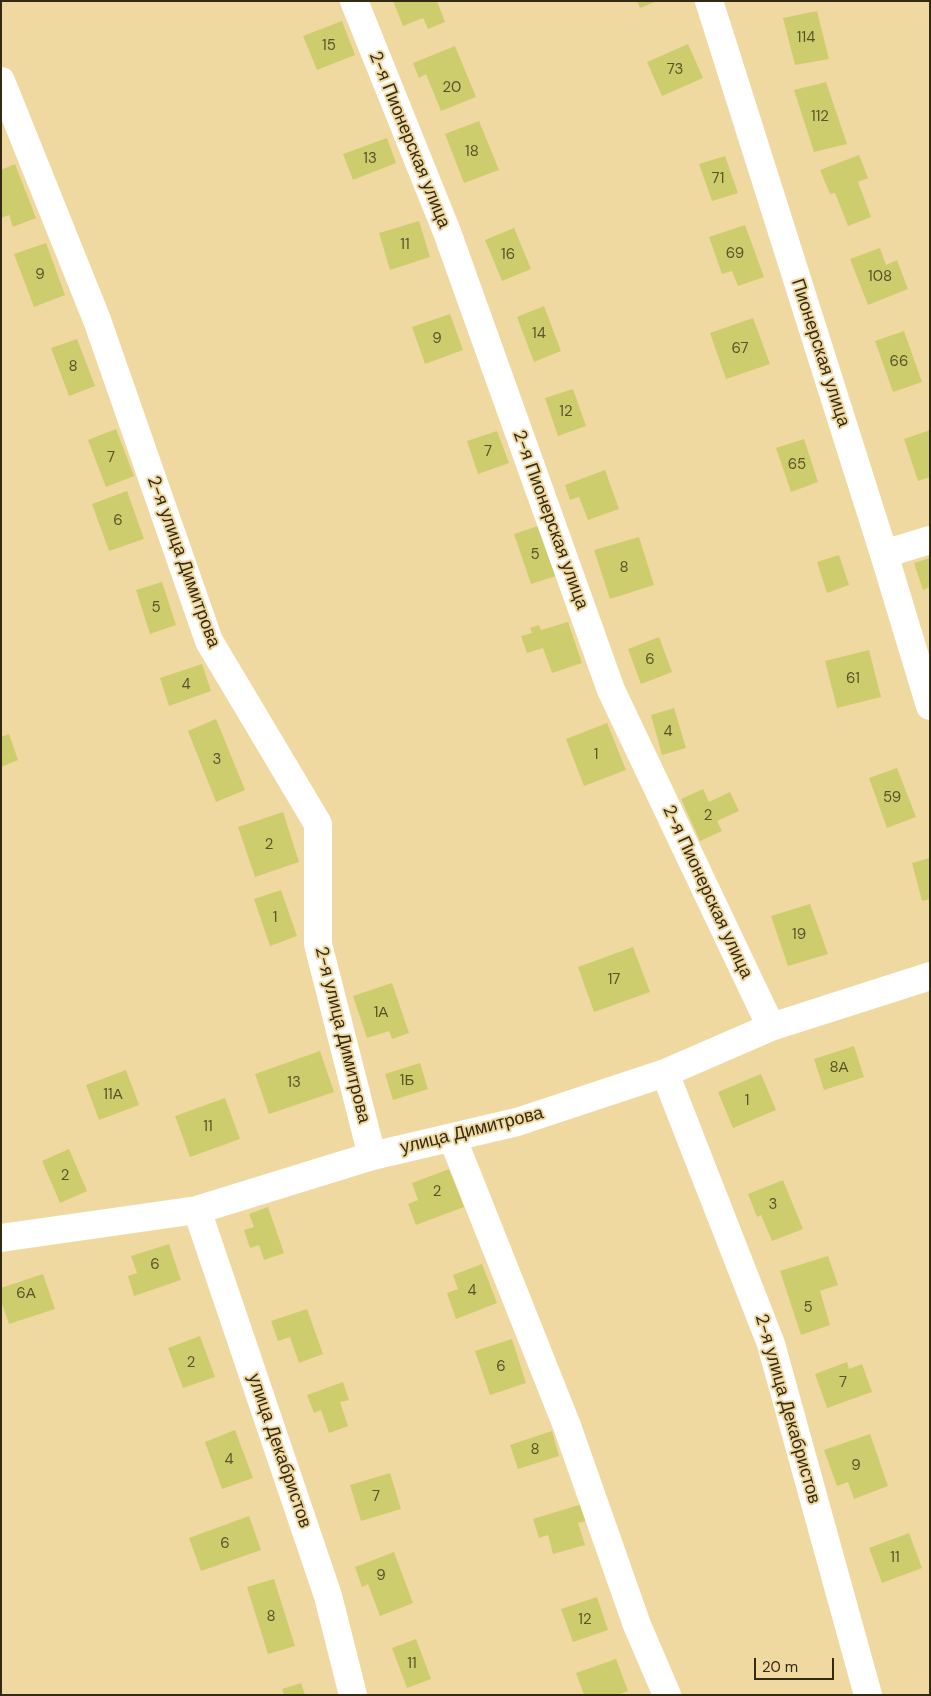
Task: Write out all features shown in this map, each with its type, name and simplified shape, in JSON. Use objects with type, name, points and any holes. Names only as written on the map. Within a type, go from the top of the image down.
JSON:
[{"type":"street","name":"2-я Пионерская улица","points":[[354,1],[447,232],[611,690],[771,1027]]},
{"type":"street","name":"Пионерская улица","points":[[709,1],[884,554],[930,706]]},
{"type":"street","name":"2-я улица Димитрова","points":[[1,81],[97,320],[209,641],[318,824],[318,944],[372,1156]]},
{"type":"street","points":[[884,554],[930,540]]},
{"type":"street","name":"улица Димитрова","points":[[2,1234],[197,1210],[372,1156],[517,1122],[665,1073],[771,1027],[930,976]]},
{"type":"street","name":"2-я улица Декабристов","points":[[665,1073],[771,1344],[868,1695]]},
{"type":"street","points":[[452,1137],[568,1426],[638,1625],[667,1695]]},
{"type":"street","name":"улица Декабристов","points":[[197,1210],[328,1596],[353,1695]]},
{"type":"building","points":[[393,1],[437,1],[445,22],[428,29],[423,18],[403,26]]},
{"type":"building","points":[[637,1],[657,1],[640,8]]},
{"type":"building","points":[[817,11],[829,59],[795,65],[783,18]]},
{"type":"building","points":[[342,21],[355,55],[317,70],[303,36]]},
{"type":"building","points":[[688,44],[703,78],[662,96],[647,62]]},
{"type":"building","points":[[455,46],[476,97],[441,111],[426,74],[419,78],[413,63]]},
{"type":"building","points":[[826,82],[847,144],[814,152],[794,90]]},
{"type":"building","points":[[479,121],[499,170],[464,183],[445,134]]},
{"type":"building","points":[[387,138],[396,163],[353,180],[343,154]]},
{"type":"building","points":[[859,155],[868,178],[858,182],[871,217],[848,226],[835,193],[830,194],[820,170]]},
{"type":"building","points":[[725,156],[738,193],[712,201],[699,164]]},
{"type":"building","points":[[15,164],[36,218],[13,227],[9,215],[1,218],[1,170]]},
{"type":"building","points":[[419,221],[430,257],[390,270],[379,233]]},
{"type":"building","points":[[745,225],[764,277],[738,286],[732,271],[722,274],[709,237]]},
{"type":"building","points":[[514,228],[531,269],[502,281],[485,240]]},
{"type":"building","points":[[46,243],[65,295],[34,307],[14,254]]},
{"type":"building","points":[[880,248],[886,265],[897,260],[908,289],[868,305],[850,259]]},
{"type":"building","points":[[544,306],[561,351],[534,362],[517,317]]},
{"type":"building","points":[[450,314],[463,350],[425,364],[412,327]]},
{"type":"building","points":[[753,318],[770,364],[726,379],[710,333]]},
{"type":"building","points":[[904,331],[922,382],[893,392],[875,341]]},
{"type":"building","points":[[77,339],[95,386],[69,396],[51,348]]},
{"type":"building","points":[[573,389],[586,426],[558,436],[545,398]]},
{"type":"building","points":[[116,429],[134,476],[106,487],[88,440]]},
{"type":"building","points":[[930,430],[930,477],[918,481],[904,439]]},
{"type":"building","points":[[497,431],[509,463],[478,474],[467,441]]},
{"type":"building","points":[[804,439],[818,482],[791,492],[776,448]]},
{"type":"building","points":[[605,470],[619,509],[588,520],[579,497],[570,500],[565,485]]},
{"type":"building","points":[[127,491],[144,539],[109,551],[92,504]]},
{"type":"building","points":[[538,526],[556,576],[531,584],[514,534]]},
{"type":"building","points":[[639,537],[654,585],[610,599],[594,550]]},
{"type":"building","points":[[839,555],[849,585],[827,593],[817,562]]},
{"type":"building","points":[[930,558],[930,587],[923,590],[914,563]]},
{"type":"building","points":[[162,582],[176,625],[150,634],[136,590]]},
{"type":"building","points":[[568,622],[582,663],[552,673],[543,648],[527,653],[521,636],[532,633],[530,628],[539,625],[541,630]]},
{"type":"building","points":[[659,637],[672,672],[641,684],[628,649]]},
{"type":"building","points":[[869,650],[881,697],[837,708],[825,661]]},
{"type":"building","points":[[202,664],[211,691],[169,706],[160,678]]},
{"type":"building","points":[[674,708],[686,748],[662,755],[651,715]]},
{"type":"building","points":[[216,719],[245,790],[216,802],[188,731]]},
{"type":"building","points":[[607,723],[626,770],[584,786],[566,739]]},
{"type":"building","points":[[9,734],[18,760],[1,767],[1,737]]},
{"type":"building","points":[[897,768],[916,817],[887,828],[869,778]]},
{"type":"building","points":[[703,789],[709,802],[730,792],[739,811],[717,821],[722,831],[700,841],[681,799]]},
{"type":"building","points":[[283,812],[299,862],[255,877],[238,827]]},
{"type":"building","points":[[930,858],[930,899],[922,901],[912,863]]},
{"type":"building","points":[[281,890],[297,936],[270,946],[254,899]]},
{"type":"building","points":[[810,904],[828,954],[788,966],[771,916]]},
{"type":"building","points":[[633,947],[650,992],[594,1012],[578,967]]},
{"type":"building","points":[[392,983],[409,1033],[392,1039],[389,1031],[367,1038],[353,996]]},
{"type":"building","points":[[854,1046],[864,1077],[824,1090],[814,1059]]},
{"type":"building","points":[[320,1051],[334,1092],[269,1114],[255,1074]]},
{"type":"building","points":[[420,1063],[428,1089],[393,1100],[385,1074]]},
{"type":"building","points":[[126,1070],[139,1105],[99,1120],[86,1085]]},
{"type":"building","points":[[761,1074],[776,1110],[733,1128],[718,1092]]},
{"type":"building","points":[[225,1098],[240,1139],[190,1157],[175,1116]]},
{"type":"building","points":[[69,1149],[87,1191],[60,1203],[42,1161]]},
{"type":"building","points":[[449,1169],[464,1207],[416,1225],[408,1204],[418,1200],[412,1183]]},
{"type":"building","points":[[783,1180],[803,1229],[772,1241],[761,1215],[757,1217],[748,1194]]},
{"type":"building","points":[[268,1207],[284,1253],[264,1260],[259,1245],[250,1248],[244,1230],[254,1227],[249,1214]]},
{"type":"building","points":[[169,1244],[181,1280],[134,1296],[128,1276],[137,1273],[131,1256]]},
{"type":"building","points":[[828,1256],[838,1285],[820,1291],[830,1325],[801,1335],[780,1271]]},
{"type":"building","points":[[482,1264],[497,1303],[456,1319],[447,1293],[458,1289],[453,1275]]},
{"type":"building","points":[[43,1274],[55,1309],[9,1324],[1,1301],[1,1288]]},
{"type":"building","points":[[307,1309],[323,1354],[299,1363],[290,1337],[278,1341],[271,1321]]},
{"type":"building","points":[[200,1336],[215,1377],[183,1388],[168,1348]]},
{"type":"building","points":[[512,1339],[526,1383],[490,1395],[475,1351]]},
{"type":"building","points":[[847,1362],[849,1369],[862,1364],[872,1392],[827,1408],[815,1374]]},
{"type":"building","points":[[343,1382],[349,1400],[340,1402],[348,1426],[329,1433],[321,1410],[314,1413],[307,1395]]},
{"type":"building","points":[[235,1430],[253,1478],[222,1489],[205,1442]]},
{"type":"building","points":[[552,1431],[559,1456],[518,1469],[510,1445]]},
{"type":"building","points":[[870,1434],[888,1486],[854,1499],[848,1482],[837,1486],[824,1450]]},
{"type":"building","points":[[390,1473],[401,1509],[361,1521],[350,1485]]},
{"type":"building","points":[[582,1504],[586,1521],[578,1523],[585,1545],[553,1554],[548,1535],[539,1538],[533,1519]]},
{"type":"building","points":[[249,1516],[261,1550],[201,1571],[189,1538]]},
{"type":"building","points":[[909,1533],[922,1568],[882,1583],[869,1548]]},
{"type":"building","points":[[394,1552],[413,1603],[380,1616],[368,1584],[362,1587],[355,1567]]},
{"type":"building","points":[[274,1579],[295,1646],[268,1654],[247,1587]]},
{"type":"building","points":[[597,1597],[608,1630],[573,1642],[561,1609]]},
{"type":"building","points":[[416,1639],[431,1679],[407,1688],[392,1648]]},
{"type":"building","points":[[616,1659],[628,1691],[617,1695],[584,1695],[576,1673]]},
{"type":"building","points":[[301,1683],[305,1695],[284,1695],[282,1689]]}]
